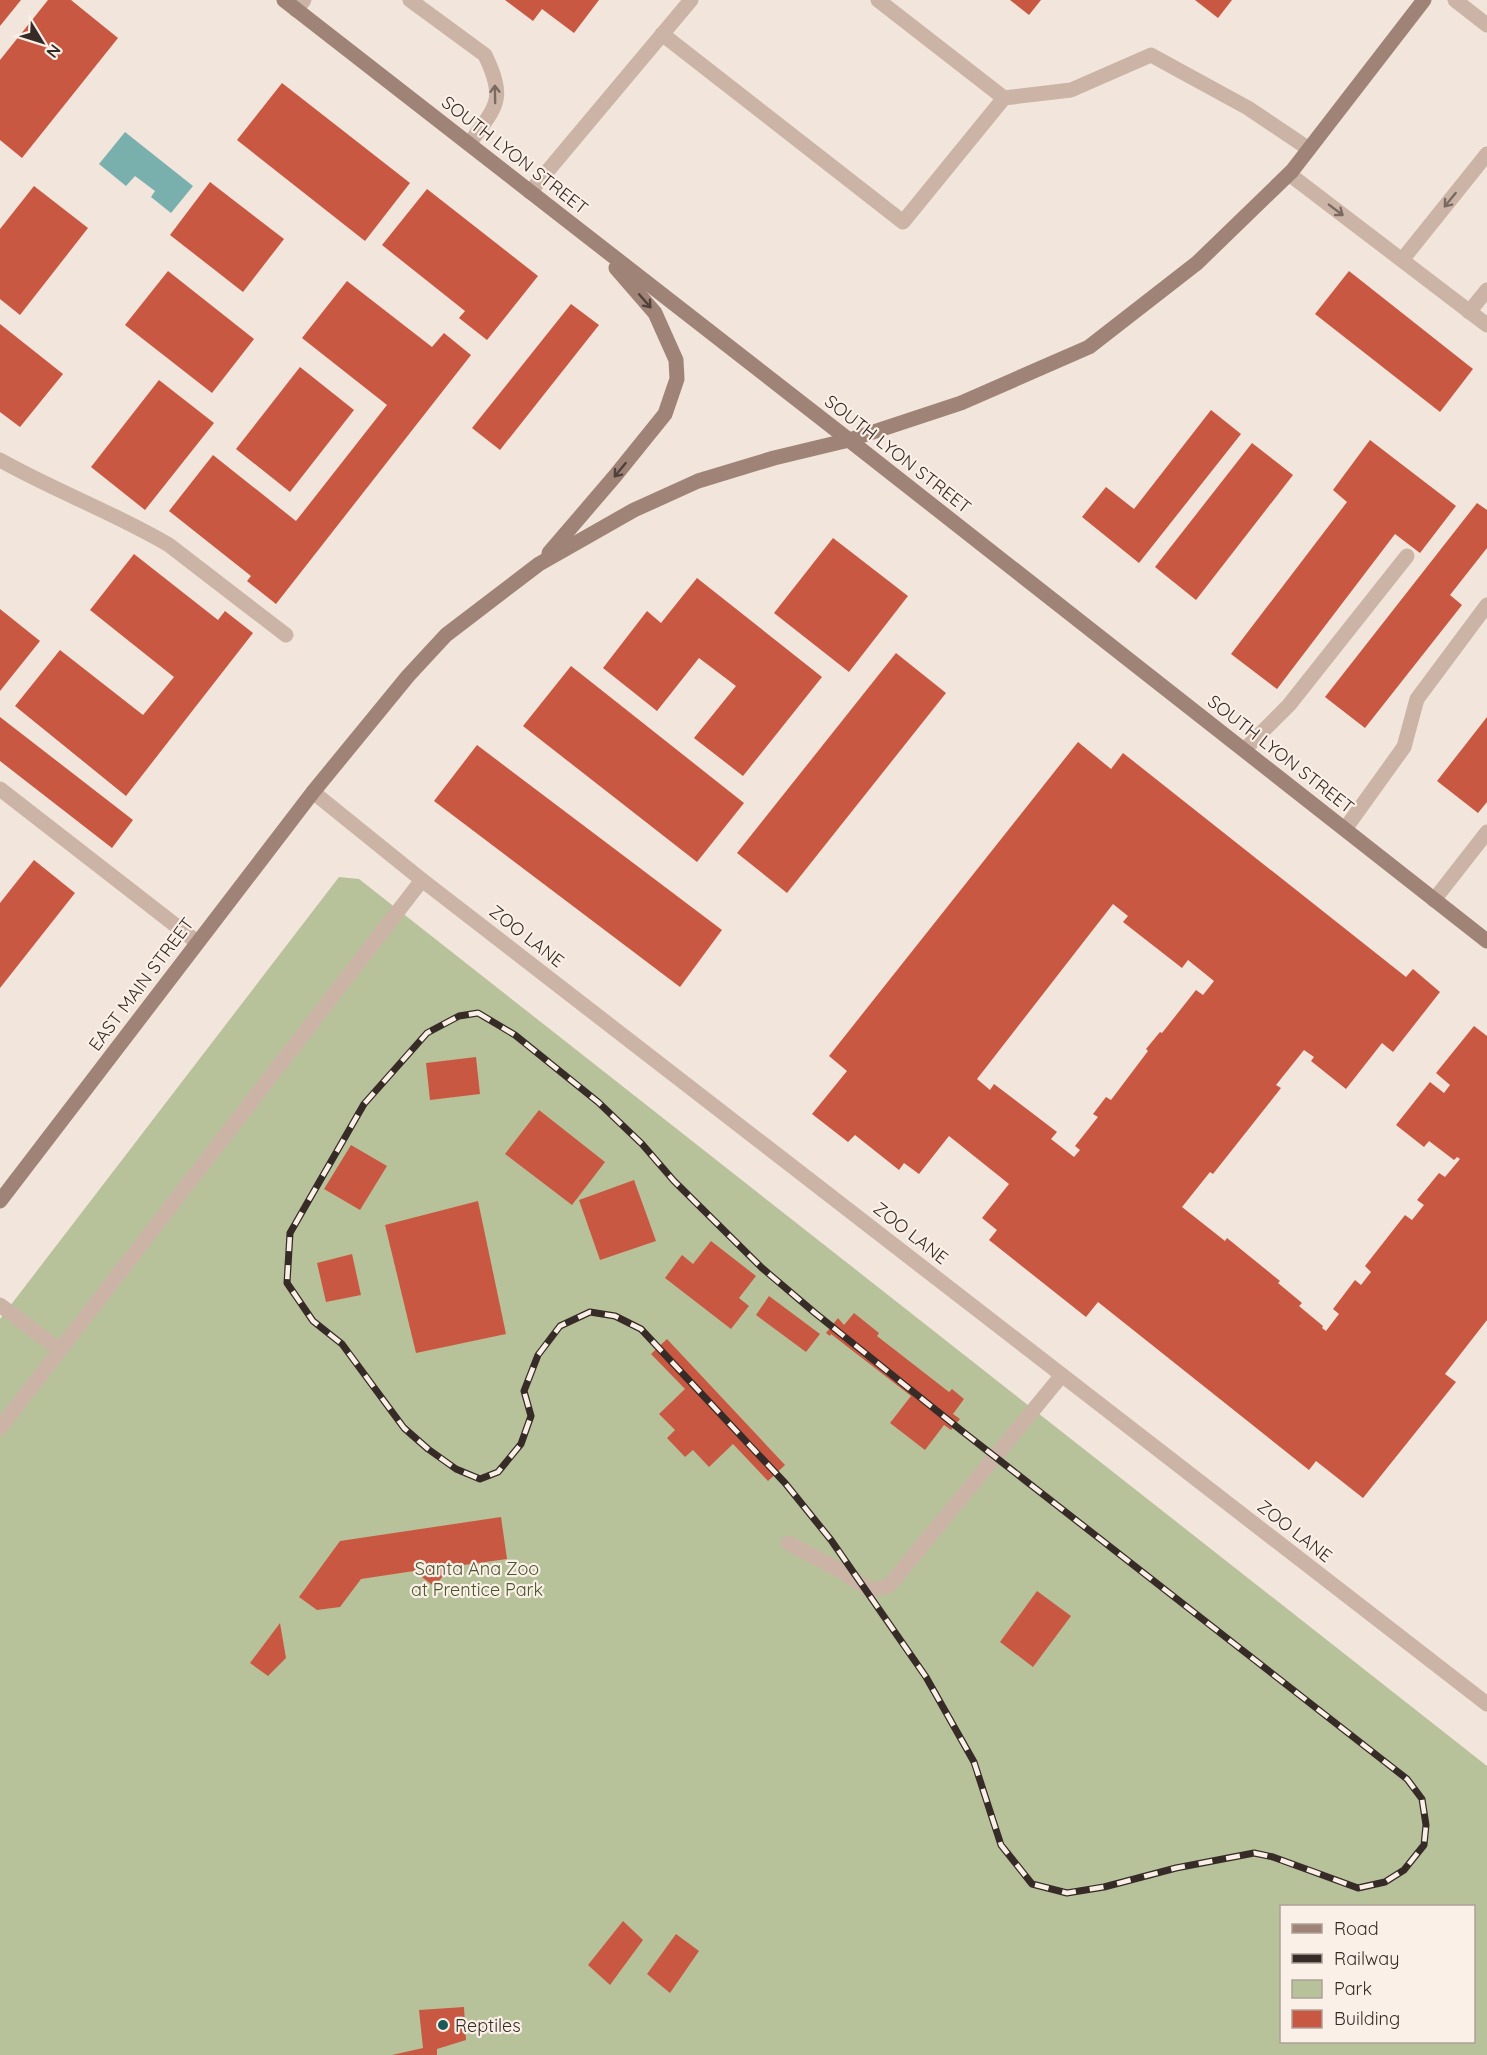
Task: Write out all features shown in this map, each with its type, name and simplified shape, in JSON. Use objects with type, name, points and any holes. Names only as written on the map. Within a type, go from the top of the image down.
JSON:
[{"type":"street","name":"SOUTH LYON STREET","points":[[284,0],[300,5],[469,144],[1487,941]]},
{"type":"street","points":[[410,0],[485,55],[490,65],[498,97],[495,108],[469,144]]},
{"type":"street","points":[[530,192],[691,0]]},
{"type":"street","points":[[878,0],[1004,98]]},
{"type":"street","points":[[539,564],[634,510],[698,481],[774,458],[849,440],[961,403],[1089,347],[1197,263],[1289,174],[1424,0]]},
{"type":"street","points":[[1455,0],[1487,25]]},
{"type":"street","points":[[662,34],[903,222],[1004,98],[1071,90],[1151,55],[1248,108],[1309,149]]},
{"type":"street","points":[[1402,260],[1487,154]]},
{"type":"street","points":[[1289,174],[1487,326]]},
{"type":"street","points":[[539,564],[665,414],[677,379],[676,360],[655,313],[593,241]]},
{"type":"street","points":[[1469,312],[1487,290]]},
{"type":"street","points":[[0,460],[169,545],[286,635]]},
{"type":"street","points":[[1244,750],[1289,705],[1407,556]]},
{"type":"street","name":"EAST MAIN STREET","points":[[0,1201],[313,792],[408,676],[446,635],[539,564]]},
{"type":"street","points":[[1345,829],[1404,747],[1418,699],[1487,605]]},
{"type":"street","points":[[0,789],[197,942]]},
{"type":"street","name":"ZOO LANE","points":[[313,792],[422,880],[1487,1704]]},
{"type":"street","points":[[1434,900],[1487,832]]},
{"type":"street","points":[[0,1428],[422,880]]},
{"type":"street","points":[[0,1305],[60,1350]]},
{"type":"street","points":[[788,1544],[843,1572],[870,1590],[889,1586],[1062,1375]]},
{"type":"green space","name":"Santa Ana Zoo at Prentice Park","points":[[339,877],[359,879],[1487,1766],[1487,2055],[0,2055],[0,1319]]},
{"type":"water","points":[[125,132],[193,186],[171,213],[151,197],[155,191],[135,176],[126,186],[99,164]]},
{"type":"building","points":[[0,0],[21,0],[0,26]]},
{"type":"building","points":[[48,0],[71,0],[118,38],[22,158],[0,140],[0,60]]},
{"type":"building","points":[[505,0],[599,0],[574,33],[542,9],[533,21]]},
{"type":"building","points":[[1010,0],[1041,0],[1029,15]]},
{"type":"building","points":[[1195,0],[1232,0],[1218,18]]},
{"type":"building","points":[[282,83],[410,183],[365,241],[237,140]]},
{"type":"building","points":[[210,182],[284,239],[243,292],[170,235]]},
{"type":"building","points":[[34,186],[88,228],[20,315],[0,299],[0,229]]},
{"type":"building","points":[[427,189],[538,276],[487,340],[459,318],[465,311],[382,245]]},
{"type":"building","points":[[168,271],[254,339],[212,393],[125,325]]},
{"type":"building","points":[[1349,271],[1473,369],[1440,412],[1315,314]]},
{"type":"building","points":[[347,281],[432,347],[444,333],[471,355],[276,604],[247,581],[251,576],[169,511],[213,455],[296,521],[387,405],[302,338]]},
{"type":"building","points":[[571,304],[599,325],[500,450],[472,428]]},
{"type":"building","points":[[0,324],[63,374],[20,427],[0,412]]},
{"type":"building","points":[[300,367],[354,410],[290,492],[236,449]]},
{"type":"building","points":[[159,380],[214,423],[145,510],[91,467]]},
{"type":"building","points":[[1211,410],[1241,434],[1139,563],[1082,517],[1106,487],[1134,509]]},
{"type":"building","points":[[1370,440],[1456,506],[1420,553],[1395,534],[1277,689],[1231,654],[1347,502],[1333,490]]},
{"type":"building","points":[[1252,443],[1293,475],[1196,600],[1155,567]]},
{"type":"building","points":[[1477,503],[1487,510],[1487,548],[1450,595],[1462,605],[1365,728],[1325,697]]},
{"type":"building","points":[[833,538],[908,596],[849,672],[774,613]]},
{"type":"building","points":[[134,554],[218,620],[225,611],[253,633],[126,796],[15,706],[60,650],[143,715],[174,677],[90,610]]},
{"type":"building","points":[[697,578],[822,677],[743,776],[694,738],[736,686],[699,658],[657,711],[603,668],[647,611],[661,623]]},
{"type":"building","points":[[0,609],[40,641],[0,691]]},
{"type":"building","points":[[896,653],[946,693],[787,893],[737,853]]},
{"type":"building","points":[[571,666],[744,803],[697,862],[523,726]]},
{"type":"building","points":[[0,717],[133,820],[112,848],[0,761]]},
{"type":"building","points":[[1487,717],[1487,802],[1478,813],[1437,781]]},
{"type":"building","points":[[1078,742],[1111,769],[1123,753],[1406,977],[1413,969],[1440,992],[1393,1052],[1382,1043],[1346,1089],[1311,1061],[1314,1057],[1304,1050],[1276,1085],[1281,1088],[1213,1174],[1210,1172],[1182,1207],[1225,1241],[1227,1238],[1280,1281],[1278,1283],[1302,1303],[1299,1306],[1326,1331],[1339,1314],[1333,1309],[1355,1280],[1361,1285],[1371,1272],[1365,1266],[1405,1215],[1412,1220],[1424,1205],[1417,1200],[1439,1173],[1445,1177],[1460,1159],[1457,1157],[1454,1160],[1429,1141],[1424,1147],[1396,1125],[1430,1082],[1444,1093],[1450,1085],[1436,1073],[1474,1026],[1487,1036],[1487,1320],[1445,1374],[1456,1382],[1363,1498],[1316,1461],[1309,1470],[1098,1302],[1086,1317],[989,1240],[997,1230],[982,1218],[1009,1184],[949,1136],[919,1174],[904,1163],[899,1170],[855,1135],[848,1142],[812,1114],[847,1071],[829,1056]],"holes":[[[1113,904],[1128,916],[1123,922],[1182,968],[1188,960],[1214,981],[1203,995],[1196,990],[1162,1033],[1160,1032],[1146,1049],[1148,1051],[1111,1100],[1106,1097],[1093,1114],[1098,1117],[1075,1146],[1080,1150],[1074,1157],[1051,1139],[1057,1132],[994,1084],[990,1090],[977,1079]]]},
{"type":"building","points":[[477,745],[722,930],[680,987],[434,801]]},
{"type":"building","points":[[34,860],[75,893],[0,988],[0,903]]},
{"type":"building","points":[[476,1057],[480,1094],[430,1100],[426,1063]]},
{"type":"building","points":[[539,1110],[605,1162],[572,1205],[505,1154]]},
{"type":"building","points":[[351,1145],[387,1166],[360,1210],[324,1189]]},
{"type":"building","points":[[634,1180],[656,1241],[600,1260],[579,1200]]},
{"type":"building","points":[[478,1201],[506,1334],[416,1353],[385,1225]]},
{"type":"building","points":[[711,1241],[756,1276],[739,1298],[749,1306],[731,1329],[665,1278],[682,1255],[693,1264]]},
{"type":"building","points":[[352,1254],[361,1295],[326,1302],[317,1263]]},
{"type":"building","points":[[769,1296],[820,1334],[806,1352],[756,1315]]},
{"type":"building","points":[[854,1313],[879,1333],[877,1336],[949,1392],[952,1389],[964,1399],[953,1414],[960,1419],[951,1430],[944,1425],[925,1450],[890,1423],[911,1396],[831,1334],[830,1336],[826,1333],[838,1318],[844,1325]]},
{"type":"building","points":[[667,1339],[785,1465],[768,1481],[733,1444],[709,1467],[693,1450],[685,1457],[667,1438],[675,1430],[659,1414],[685,1389],[651,1354]]},
{"type":"building","points":[[501,1517],[507,1559],[449,1567],[435,1587],[414,1571],[361,1579],[340,1607],[317,1610],[299,1597],[340,1541]]},
{"type":"building","points":[[1037,1591],[1071,1616],[1033,1667],[1000,1642]]},
{"type":"building","points":[[280,1623],[286,1658],[268,1676],[250,1663]]},
{"type":"building","points":[[623,1921],[643,1940],[610,1985],[588,1965]]},
{"type":"building","points":[[676,1934],[699,1951],[670,1993],[647,1974]]},
{"type":"building","name":"Reptiles","points":[[464,2007],[466,2040],[437,2049],[437,2055],[392,2055],[423,2048],[419,2010]]},
{"type":"railway","points":[[478,1013],[515,1035],[598,1102],[762,1268],[815,1313],[1407,1779],[1422,1799],[1426,1825],[1424,1845],[1404,1870],[1385,1882],[1358,1888],[1273,1857],[1254,1853],[1176,1868],[1104,1887],[1067,1893],[1032,1884],[1001,1845],[974,1762],[926,1677],[831,1540],[785,1483],[641,1329],[615,1316],[590,1312],[560,1326],[538,1355],[524,1391],[531,1416],[521,1444],[498,1472],[480,1479],[456,1469],[404,1428],[342,1344],[313,1321],[287,1283],[290,1233],[364,1104],[427,1033],[459,1016],[478,1013]]},
{"type":"place","name":"Reptiles","points":[[443,2025]]}]
